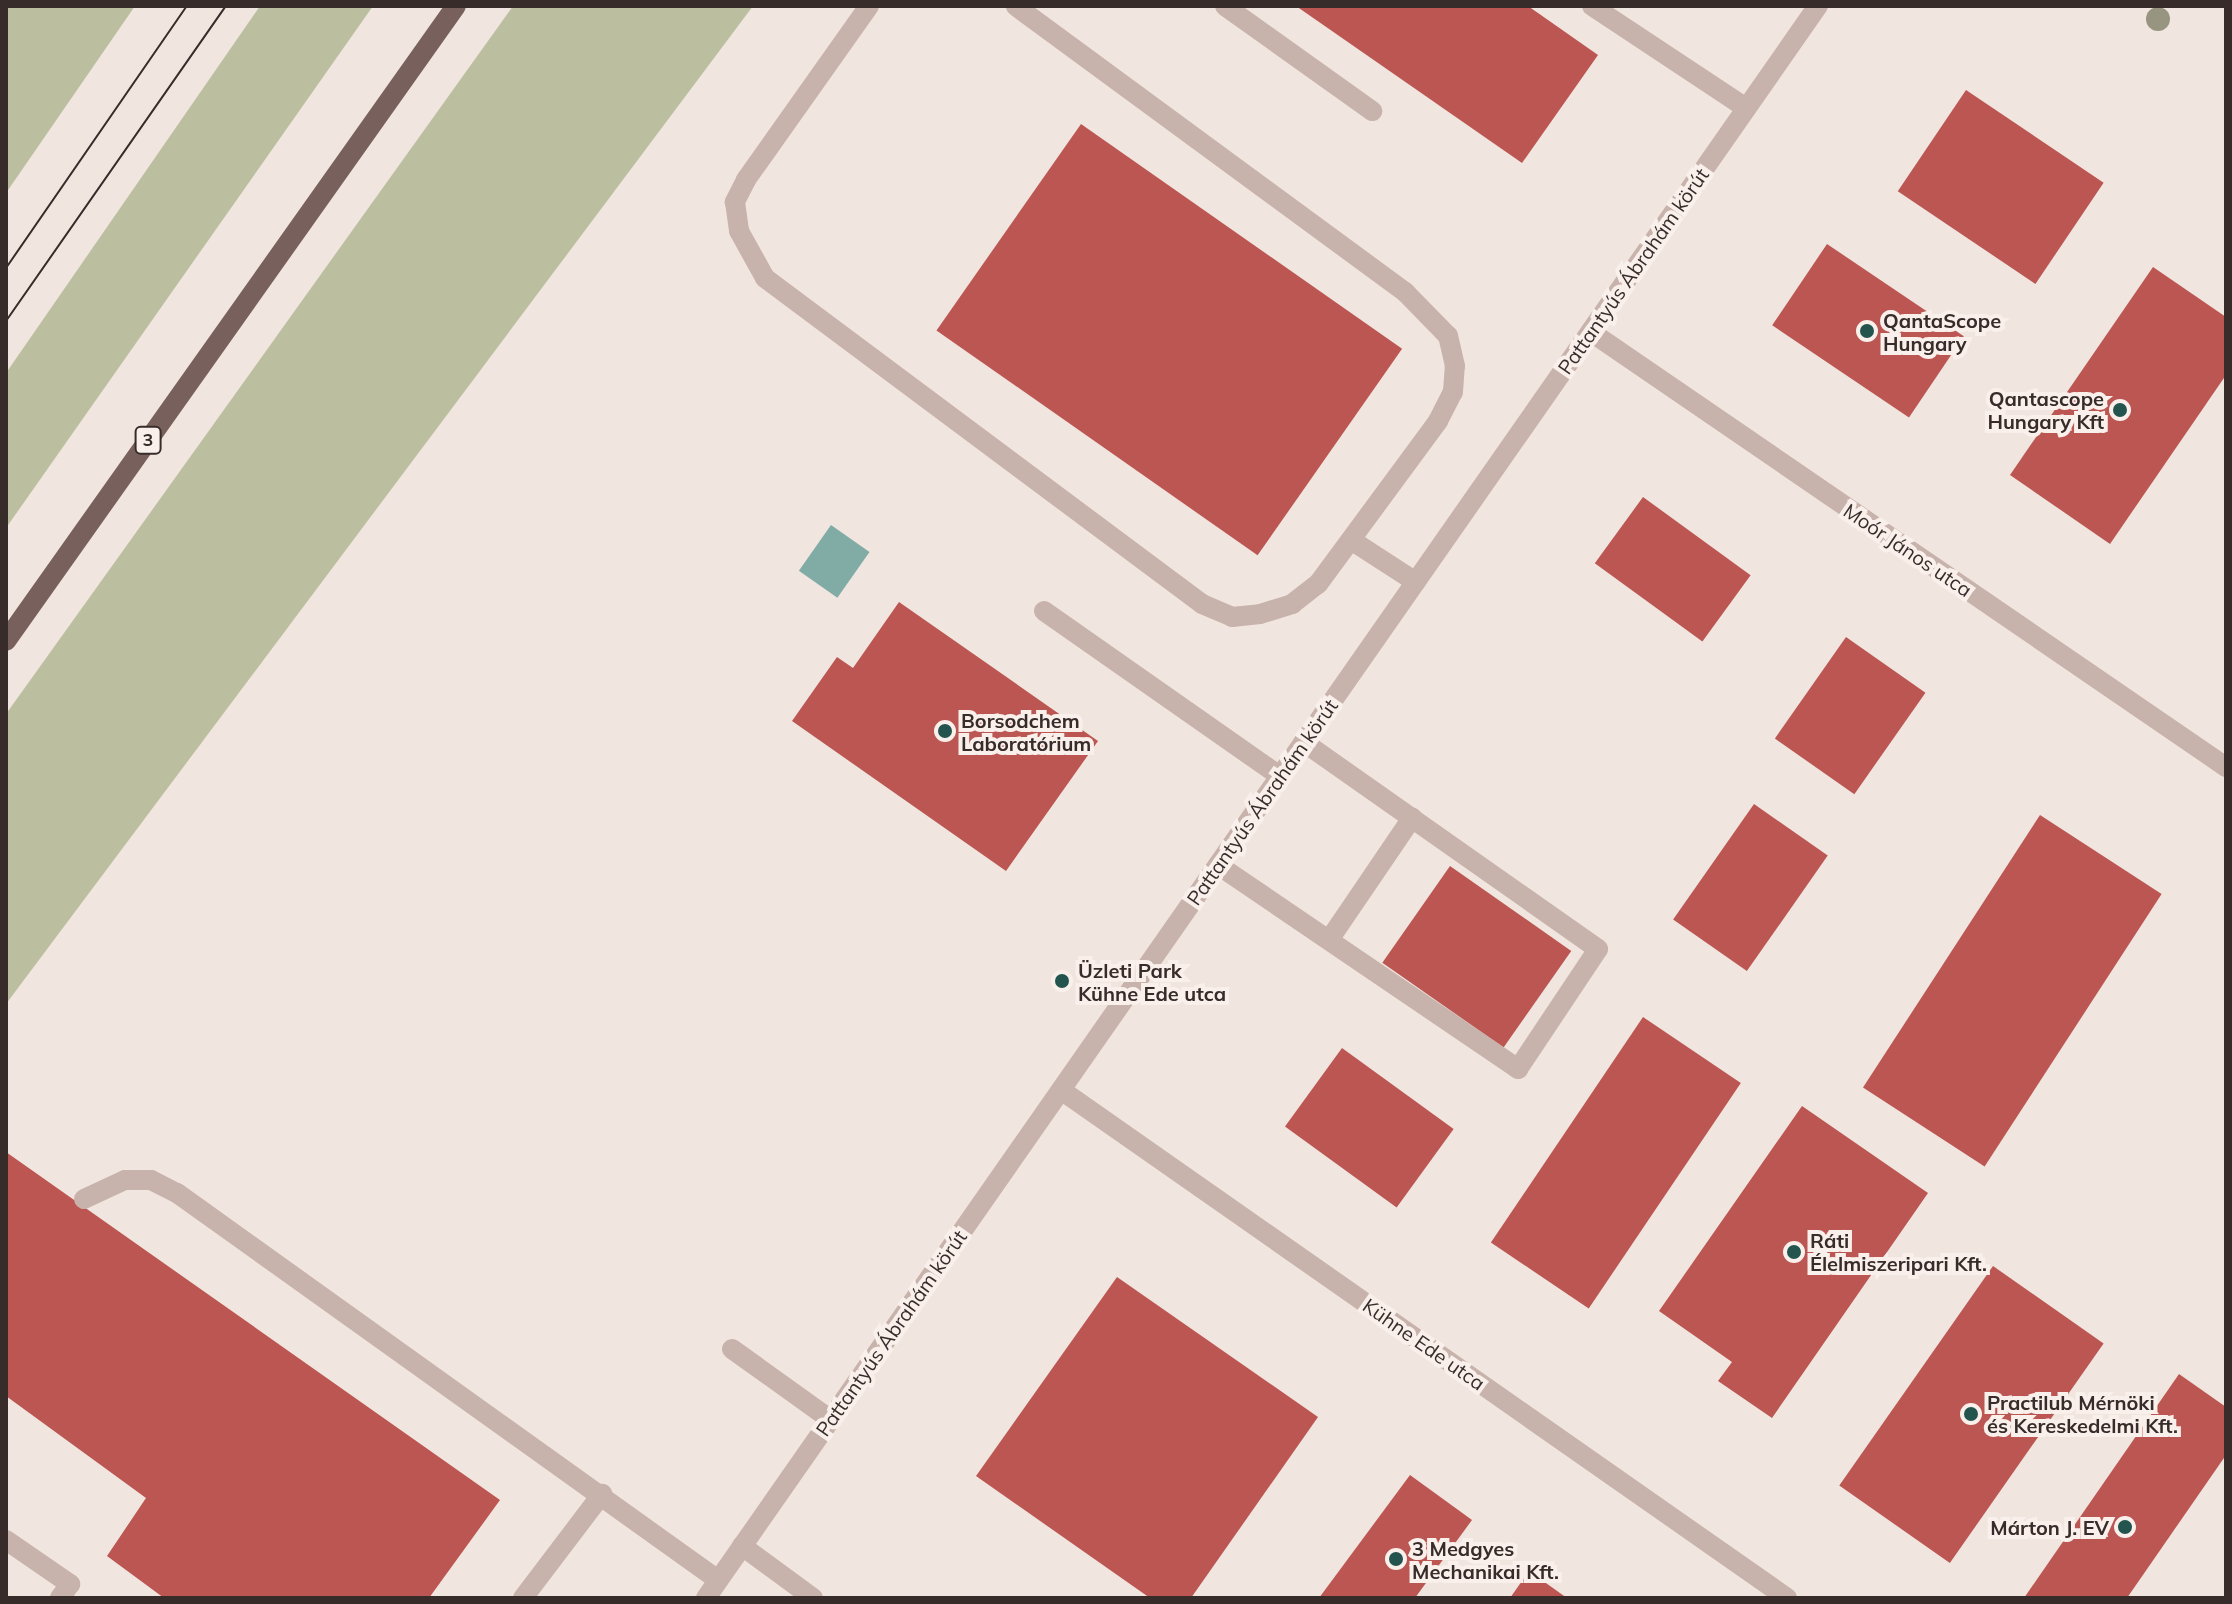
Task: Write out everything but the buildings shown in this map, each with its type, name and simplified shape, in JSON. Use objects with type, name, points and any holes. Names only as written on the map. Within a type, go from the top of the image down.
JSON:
[{"type":"main road","name":"3","points":[[6,641],[456,6]]},
{"type":"street","points":[[869,6],[746,180],[735,202],[739,231],[765,278],[1202,604],[1232,617],[1260,614],[1292,604],[1318,584],[1438,421],[1453,392],[1455,366],[1448,336],[1405,292],[1016,6]]},
{"type":"street","points":[[1225,6],[1372,111]]},
{"type":"street","points":[[1592,6],[1746,108]]},
{"type":"street","name":"Pattantyús Ábrahám körút","points":[[706,1598],[1818,6]]},
{"type":"street","name":"Moór János utca","points":[[1591,332],[2226,767]]},
{"type":"street","points":[[1351,540],[1416,582]]},
{"type":"street","points":[[1044,611],[1280,776]]},
{"type":"street","points":[[1218,865],[1518,1069],[1598,949],[1304,742]]},
{"type":"street","points":[[1329,940],[1412,818]]},
{"type":"street","name":"Kühne Ede utca","points":[[1061,1090],[1787,1598]]},
{"type":"street","points":[[84,1199],[125,1180],[151,1180],[177,1193],[602,1494],[718,1580]]},
{"type":"street","points":[[732,1349],[831,1420]]},
{"type":"street","points":[[523,1598],[602,1494]]},
{"type":"street","points":[[6,1540],[70,1584],[60,1598]]},
{"type":"street","points":[[742,1546],[813,1598]]},
{"type":"green space","points":[[6,6],[135,6],[6,193]]},
{"type":"green space","points":[[260,6],[373,6],[6,528],[6,373]]},
{"type":"green space","points":[[513,6],[753,6],[6,1004],[6,714]]},
{"type":"water","points":[[831,525],[870,552],[837,598],[799,571]]},
{"type":"tram line","points":[[6,268],[187,6]]},
{"type":"tram line","points":[[6,321],[226,6]]},
{"type":"place","name":"QantaScope Hungary","points":[[1867,331]]},
{"type":"place","name":"Qantascope Hungary Kft","points":[[2120,410]]},
{"type":"place","name":"Borsodchem Laboratórium","points":[[945,731]]},
{"type":"place","name":"Üzleti Park Kühne Ede utca","points":[[1062,981]]},
{"type":"place","name":"Ráti Élelmiszeripari Kft.","points":[[1794,1252]]},
{"type":"place","name":"Practilub Mérnöki és Kereskedelmi Kft.","points":[[1971,1414]]},
{"type":"place","name":"Márton J. EV","points":[[2125,1527]]},
{"type":"place","name":"3 Medgyes Mechanikai Kft.","points":[[1396,1559]]}]
